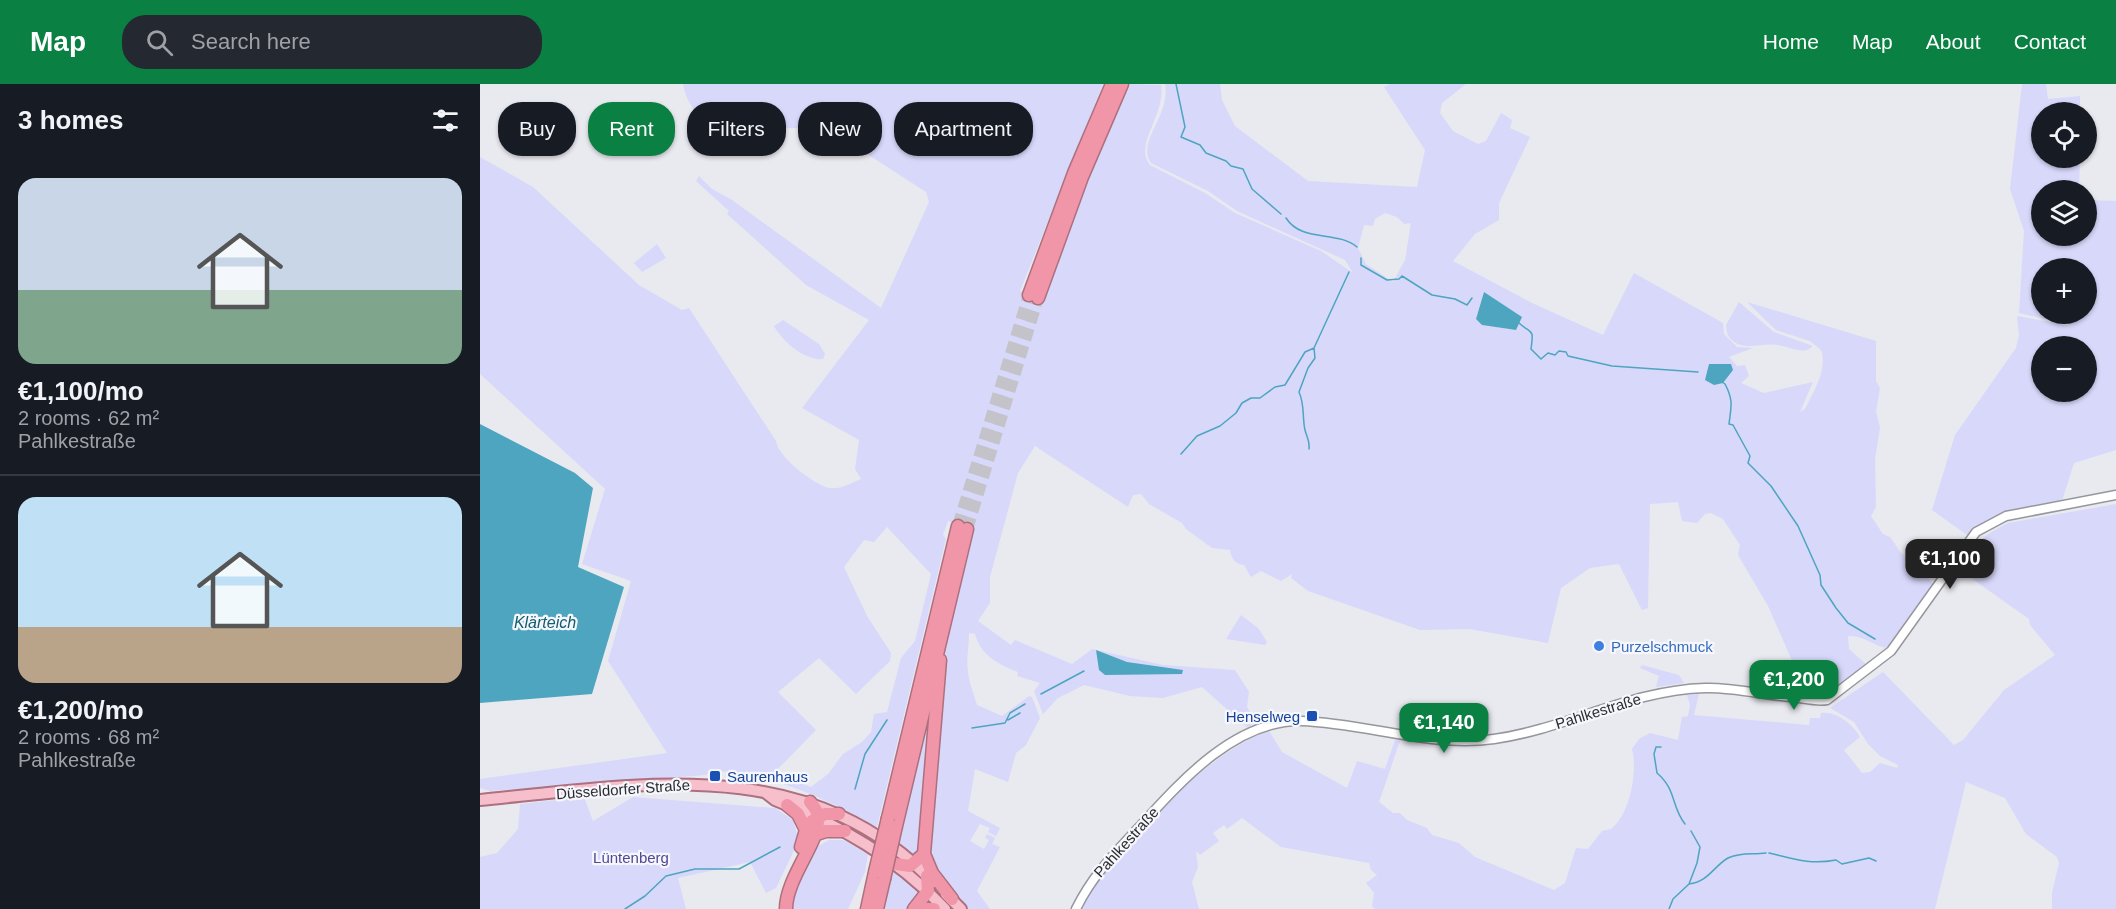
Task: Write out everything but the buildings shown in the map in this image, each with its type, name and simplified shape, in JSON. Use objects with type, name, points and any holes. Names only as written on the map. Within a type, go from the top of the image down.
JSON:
[{"type":"highway","points":[[1033,296],[1074,173],[1116,86]]},
{"type":"highway","points":[[867,909],[878,877],[941,632],[962,528],[892,822]]},
{"type":"highway","points":[[941,632],[924,854],[948,904]]},
{"type":"highway","points":[[810,802],[818,817]]},
{"type":"highway","points":[[787,805],[798,814],[810,832]]},
{"type":"highway","points":[[786,909],[790,887],[810,832],[811,822],[825,814],[838,814]]},
{"type":"highway","points":[[810,832],[845,831]]},
{"type":"highway","points":[[780,909],[784,886],[810,832]]},
{"type":"highway","points":[[896,864],[915,864],[924,854]]},
{"type":"highway","points":[[914,909],[928,891],[930,884],[927,876]]},
{"type":"highway","points":[[858,909],[878,877]]},
{"type":"highway","points":[[877,909],[878,877]]},
{"type":"highway","points":[[927,909],[934,909]]},
{"type":"main road","name":"Düsseldorfer Straße","points":[[480,800],[681,784],[766,793],[778,792],[838,814],[882,840],[915,864],[948,904]]},
{"type":"main road","name":"Düsseldorfer Straße","points":[[766,793],[845,831],[896,864],[928,891],[948,904],[961,909]]},
{"type":"street","name":"Pahlkestraße","points":[[1076,909],[1094,877],[1119,845],[1164,799],[1210,759],[1260,729],[1289,722],[1328,723],[1430,740],[1481,741],[1520,735],[1643,697],[1696,689],[1720,688],[1765,696],[1827,700],[1891,651],[1976,532],[2006,516],[2116,495]]},
{"type":"green space","points":[[683,84],[1103,84],[1020,291],[1040,300],[1113,120],[1131,84],[1161,85],[1159,107],[1145,148],[1150,165],[1205,193],[1235,213],[1321,251],[1353,273],[1345,260],[1237,211],[1208,191],[1151,163],[1148,146],[1163,107],[1166,96],[1165,84],[1220,84],[1222,100],[1235,126],[1308,181],[1417,187],[1425,150],[1384,87],[1390,84],[1466,84],[1442,103],[1440,113],[1453,131],[1478,144],[1486,141],[1501,113],[1512,120],[1510,128],[1530,137],[1499,203],[1499,220],[1475,234],[1453,261],[1532,303],[1603,335],[1634,273],[1723,323],[1724,334],[1737,347],[1753,348],[1729,357],[1737,366],[1745,365],[1749,376],[1741,383],[1764,393],[1813,382],[1800,412],[1805,409],[1819,381],[1823,365],[1821,350],[1810,341],[1776,330],[1747,302],[1876,341],[1876,381],[1880,388],[1876,411],[1880,428],[1875,459],[1876,507],[1871,516],[1883,534],[1890,537],[1901,553],[1919,567],[1933,584],[1889,648],[1878,646],[1859,637],[1848,636],[1849,649],[1868,666],[1828,694],[1812,697],[1805,690],[1768,606],[1738,555],[1740,545],[1723,519],[1711,513],[1705,514],[1697,523],[1682,521],[1678,502],[1650,504],[1648,608],[1642,610],[1619,564],[1590,568],[1561,588],[1548,643],[1469,629],[1420,630],[1308,591],[1291,578],[1292,574],[1281,581],[1261,571],[1251,577],[1244,565],[1234,560],[1230,550],[1212,548],[1186,529],[1182,523],[1149,504],[1141,494],[1133,495],[1128,507],[1035,446],[1018,473],[990,577],[990,603],[978,621],[1011,645],[1015,640],[1072,664],[1092,649],[1163,665],[1235,670],[1249,692],[1247,707],[1257,723],[1247,727],[1202,687],[1163,698],[1130,696],[1084,685],[1058,698],[1043,714],[1034,691],[1040,683],[1017,676],[1018,672],[991,658],[981,648],[975,634],[969,633],[967,667],[977,705],[1002,716],[1029,696],[1032,697],[1040,718],[1026,745],[1016,753],[1008,782],[975,769],[968,811],[1000,828],[996,836],[988,832],[990,828],[980,824],[970,841],[984,849],[989,840],[985,838],[987,834],[995,838],[992,844],[1000,847],[977,891],[990,909],[969,909],[928,859],[936,732],[948,625],[974,529],[948,521],[943,535],[946,539],[877,827],[796,788],[730,772],[709,771],[706,775],[490,791],[480,788],[480,779],[667,753],[608,661],[631,581],[582,564],[605,489],[480,374],[480,157],[533,187],[639,285],[682,310],[689,308],[783,455],[797,469],[829,488],[841,487],[861,479],[855,469],[859,440],[802,408],[869,320],[806,285],[727,214],[729,211],[696,181],[699,176],[712,189],[732,200],[881,308],[929,202],[926,192],[870,156],[882,156],[882,102],[798,102],[798,128],[786,128],[786,102],[689,102]],"holes":[[[1385,213],[1397,217],[1404,224],[1411,223],[1405,260],[1393,282],[1366,264],[1358,248],[1364,225],[1373,226],[1375,219]],[[1484,292],[1502,305],[1516,330],[1482,325],[1476,319]],[[887,527],[931,574],[915,641],[901,658],[887,712],[874,714],[871,732],[862,742],[843,754],[828,774],[811,787],[774,773],[816,730],[778,692],[819,658],[856,694],[890,661],[891,653],[867,616],[844,567],[864,540],[874,542]]]},
{"type":"green space","points":[[2022,84],[2046,84],[2048,99],[2080,96],[2080,102],[2031,102],[2031,168],[2080,168],[2079,180],[2031,180],[2031,246],[2097,246],[2097,200],[2116,201],[2116,450],[2074,463],[2062,501],[2000,514],[1967,535],[1932,510],[1955,435],[2016,348],[2019,335],[2017,316],[2031,318],[2031,324],[2062,324],[2079,327],[2066,324],[2097,324],[2097,258],[2031,258],[2031,316],[2019,313],[2024,231],[2010,189]]},
{"type":"green space","points":[[657,244],[666,258],[642,272],[634,263]]},
{"type":"green space","points":[[1739,302],[1774,332],[1813,346],[1801,350],[1777,345],[1747,346],[1735,343],[1729,337],[1726,325]]},
{"type":"green space","points":[[783,320],[819,344],[825,354],[823,359],[809,357],[788,344],[774,326]]},
{"type":"green space","points":[[2116,504],[2116,909],[2052,909],[2052,893],[2059,863],[2057,857],[2026,834],[2005,798],[1966,782],[1935,909],[1375,909],[1372,906],[1374,893],[1366,883],[1377,875],[1371,870],[1369,863],[1281,847],[1242,818],[1227,829],[1224,825],[1213,833],[1219,841],[1200,855],[1196,851],[1198,867],[1192,882],[1199,909],[1081,909],[1094,886],[1113,861],[1136,833],[1163,806],[1219,759],[1245,742],[1269,731],[1282,752],[1347,788],[1357,761],[1385,769],[1395,740],[1400,741],[1379,802],[1393,813],[1400,813],[1407,820],[1427,828],[1432,835],[1459,843],[1475,857],[1554,890],[1565,883],[1576,848],[1588,849],[1602,831],[1611,829],[1618,822],[1631,792],[1634,769],[1632,749],[1639,739],[1650,733],[1678,740],[1682,717],[1688,716],[1690,705],[1687,695],[1699,694],[1694,715],[1809,725],[1810,718],[1820,718],[1821,713],[1838,716],[1849,723],[1860,737],[1844,750],[1862,773],[1870,772],[1880,763],[1897,768],[1898,765],[1880,756],[1868,744],[1854,722],[1830,708],[1883,672],[1954,745],[1963,740],[2004,690],[2055,655],[2030,625],[2029,619],[1957,568],[1962,560],[1979,541],[2008,523]]},
{"type":"green space","points":[[1241,615],[1258,628],[1267,642],[1265,645],[1226,639]]},
{"type":"green space","points":[[1642,665],[1679,675],[1684,683],[1656,687],[1659,676],[1640,668]]},
{"type":"green space","points":[[931,691],[921,850],[914,856],[899,844]]},
{"type":"green space","name":"Lüntenberg","points":[[584,797],[593,821],[633,797],[775,808],[793,820],[799,840],[776,888],[766,893],[750,862],[678,878],[686,909],[480,909],[480,857],[497,853],[518,829],[520,804]]},
{"type":"green space","points":[[829,840],[843,840],[868,854],[865,872],[848,909],[792,909],[790,899],[815,848]]},
{"type":"green space","points":[[893,870],[918,890],[919,896],[911,909],[882,909]]},
{"type":"water","points":[[1484,292],[1522,317],[1516,330],[1482,325],[1476,319]]},
{"type":"water","points":[[1709,364],[1731,364],[1733,370],[1723,383],[1714,385],[1705,380]]},
{"type":"water","name":"Klärteich","points":[[480,424],[575,473],[593,488],[578,567],[624,587],[592,694],[480,703]]},
{"type":"water","points":[[1096,650],[1127,662],[1183,670],[1182,674],[1105,675],[1099,670]]},
{"type":"waterway","points":[[1176,84],[1185,127],[1181,137],[1200,145],[1206,153],[1226,161],[1231,166],[1243,169],[1252,189],[1281,214]]},
{"type":"waterway","points":[[1286,218],[1301,231],[1340,239],[1357,247]]},
{"type":"waterway","points":[[1361,258],[1361,265],[1387,280],[1399,279],[1402,276],[1432,295],[1455,299],[1467,305],[1472,298]]},
{"type":"waterway","points":[[1181,454],[1197,436],[1220,426],[1236,413],[1242,403],[1251,398],[1260,398],[1275,387],[1285,385],[1305,352],[1314,348],[1349,272]]},
{"type":"waterway","points":[[1519,323],[1531,332],[1531,349],[1541,359],[1548,353],[1555,355],[1559,351],[1566,352],[1568,356],[1612,366],[1698,372]]},
{"type":"waterway","points":[[1309,449],[1299,392],[1308,368],[1315,358],[1314,348]]},
{"type":"waterway","points":[[1722,382],[1731,400],[1729,424],[1733,425],[1750,456],[1748,463],[1771,486],[1798,526],[1820,575],[1821,585],[1836,608],[1848,623],[1875,639]]},
{"type":"waterway","points":[[1041,694],[1084,671]]},
{"type":"waterway","points":[[972,728],[1005,723],[1010,713],[1025,704]]},
{"type":"waterway","points":[[1008,720],[1020,713]]},
{"type":"waterway","points":[[855,789],[865,754],[887,720]]},
{"type":"waterway","points":[[1661,747],[1656,747],[1654,754],[1657,773],[1668,786],[1685,824]]},
{"type":"waterway","points":[[1669,909],[1673,899],[1689,884],[1697,863],[1700,847],[1691,831]]},
{"type":"waterway","points":[[625,909],[645,896],[666,876],[695,869],[739,869],[780,847]]},
{"type":"waterway","points":[[1689,884],[1706,877],[1728,858],[1742,854],[1766,853]]},
{"type":"waterway","points":[[1769,853],[1810,862],[1836,860],[1842,864],[1869,858],[1876,861]]},
{"type":"tunnel","points":[[958,526],[1029,295]]},
{"type":"tunnel","points":[[967,529],[1038,298]]},
{"type":"place","name":"Purzelschmuck","points":[[1599,646]]},
{"type":"place","name":"Henselweg","points":[[1312,716]]},
{"type":"place","name":"Saurenhaus","points":[[715,776]]}]
